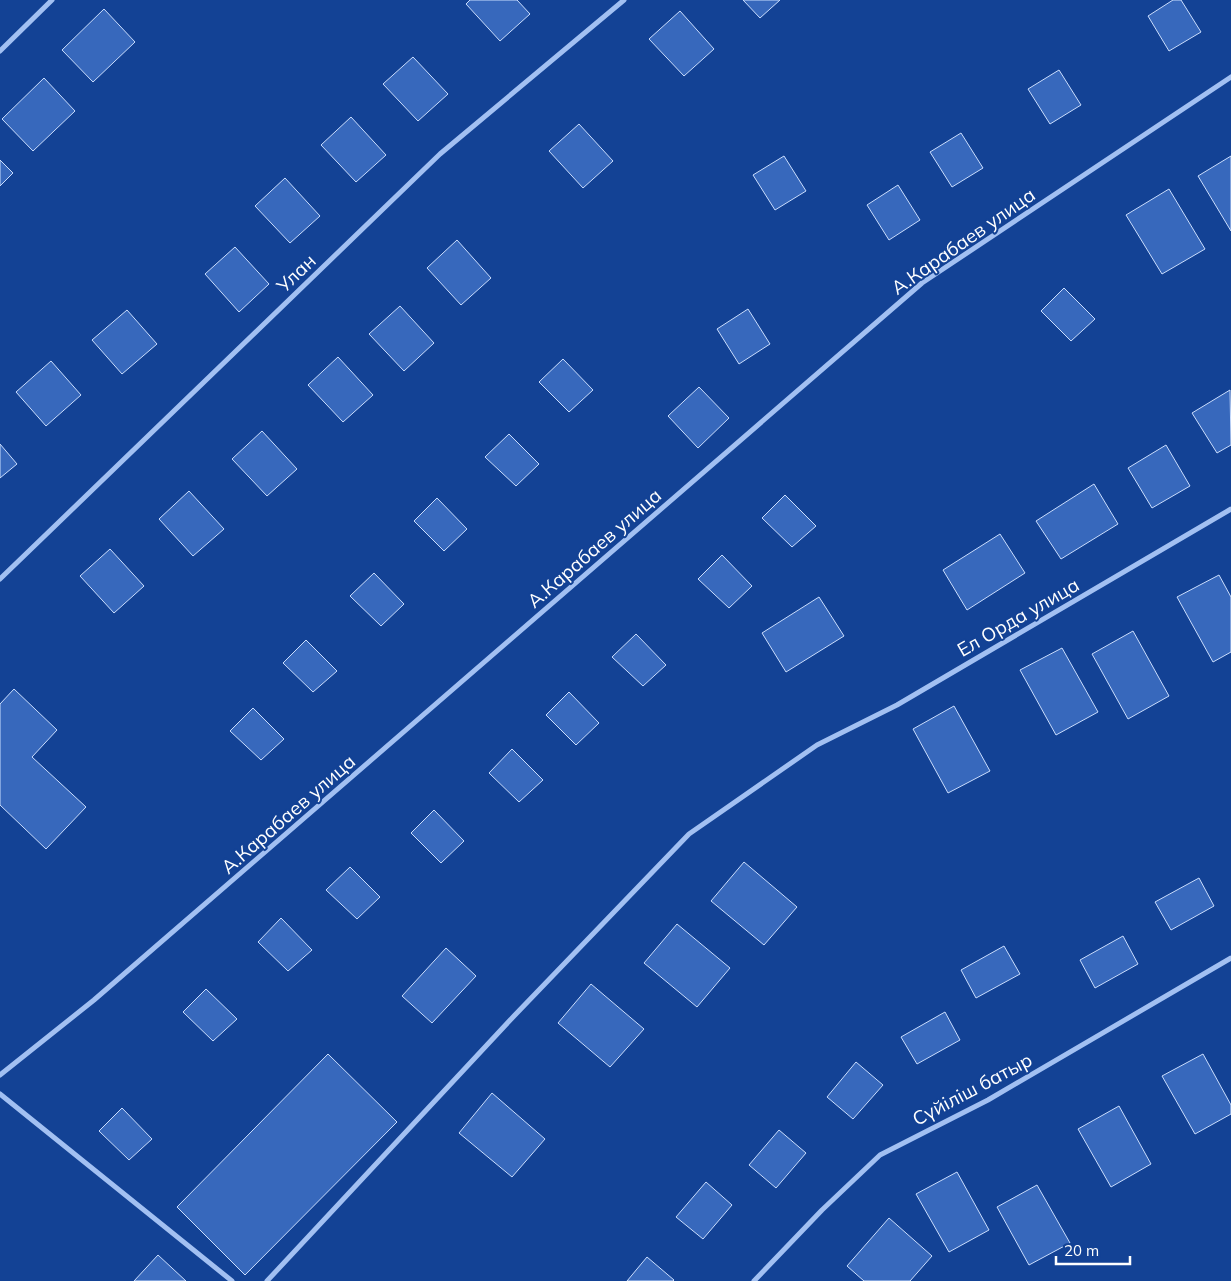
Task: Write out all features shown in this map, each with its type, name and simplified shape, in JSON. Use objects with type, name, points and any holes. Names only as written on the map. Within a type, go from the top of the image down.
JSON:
[{"type":"street","points":[[0,51],[52,0]]},
{"type":"street","name":"Улан","points":[[0,579],[440,154],[624,0]]},
{"type":"street","name":"А.Карабаев улица","points":[[0,1075],[109,988],[922,283],[1231,77]]},
{"type":"street","name":"Ел Орда улица","points":[[267,1281],[507,1023],[688,834],[817,745],[897,705],[1231,509]]},
{"type":"street","name":"Сүйіліш батыр","points":[[754,1281],[822,1210],[880,1155],[988,1100],[1231,958]]},
{"type":"street","points":[[0,1094],[232,1281]]},
{"type":"building","points":[[470,0],[517,0],[530,14],[500,41],[466,4]]},
{"type":"building","points":[[743,0],[780,0],[760,18]]},
{"type":"building","points":[[1173,0],[1181,0],[1201,32],[1169,51],[1148,16]]},
{"type":"building","points":[[104,9],[135,42],[93,82],[62,50]]},
{"type":"building","points":[[680,11],[714,49],[684,76],[649,39]]},
{"type":"building","points":[[413,57],[448,94],[418,121],[383,84]]},
{"type":"building","points":[[1059,70],[1081,105],[1050,124],[1028,89]]},
{"type":"building","points":[[44,78],[75,111],[33,151],[2,119]]},
{"type":"building","points":[[351,117],[386,155],[356,182],[321,145]]},
{"type":"building","points":[[579,124],[613,161],[583,188],[549,151]]},
{"type":"building","points":[[961,133],[983,168],[952,187],[930,152]]},
{"type":"building","points":[[784,156],[806,191],[775,210],[753,175]]},
{"type":"building","points":[[1231,156],[1231,231],[1198,176]]},
{"type":"building","points":[[0,160],[13,173],[0,186]]},
{"type":"building","points":[[285,178],[320,216],[290,243],[255,206]]},
{"type":"building","points":[[898,185],[920,220],[889,240],[867,205]]},
{"type":"building","points":[[1169,189],[1205,249],[1162,274],[1126,215]]},
{"type":"building","points":[[457,240],[491,278],[461,305],[427,268]]},
{"type":"building","points":[[235,247],[269,284],[239,312],[205,274]]},
{"type":"building","points":[[1064,288],[1095,319],[1071,341],[1041,311]]},
{"type":"building","points":[[400,306],[434,343],[404,371],[369,334]]},
{"type":"building","points":[[748,309],[770,344],[739,364],[717,329]]},
{"type":"building","points":[[127,310],[157,344],[122,374],[92,340]]},
{"type":"building","points":[[338,357],[373,395],[343,422],[308,385]]},
{"type":"building","points":[[563,359],[593,390],[569,412],[539,382]]},
{"type":"building","points":[[51,361],[81,395],[46,426],[16,392]]},
{"type":"building","points":[[699,387],[729,418],[698,448],[668,416]]},
{"type":"building","points":[[1230,390],[1231,445],[1217,453],[1192,413]]},
{"type":"building","points":[[262,431],[297,469],[267,496],[232,459]]},
{"type":"building","points":[[509,434],[539,464],[516,486],[485,457]]},
{"type":"building","points":[[0,444],[17,464],[0,478]]},
{"type":"building","points":[[1166,445],[1190,486],[1152,508],[1128,468]]},
{"type":"building","points":[[1094,484],[1118,524],[1061,559],[1036,521]]},
{"type":"building","points":[[189,491],[224,529],[193,556],[159,519]]},
{"type":"building","points":[[785,495],[816,526],[792,547],[762,518]]},
{"type":"building","points":[[437,498],[467,529],[444,551],[414,521]]},
{"type":"building","points":[[1000,534],[1025,573],[967,610],[943,570]]},
{"type":"building","points":[[110,549],[144,586],[114,613],[80,576]]},
{"type":"building","points":[[722,555],[752,586],[729,608],[698,579]]},
{"type":"building","points":[[374,573],[404,604],[381,626],[350,596]]},
{"type":"building","points":[[1219,575],[1231,597],[1231,652],[1213,662],[1177,597]]},
{"type":"building","points":[[819,597],[844,636],[786,672],[762,633]]},
{"type":"building","points":[[1133,631],[1169,696],[1128,719],[1092,654]]},
{"type":"building","points":[[636,634],[666,665],[643,686],[612,657]]},
{"type":"building","points":[[306,640],[337,671],[313,692],[283,663]]},
{"type":"building","points":[[1062,648],[1098,712],[1056,735],[1020,670]]},
{"type":"building","points":[[14,689],[57,730],[32,757],[86,807],[46,849],[0,805],[0,704]]},
{"type":"building","points":[[569,692],[599,723],[576,745],[546,715]]},
{"type":"building","points":[[954,706],[990,771],[948,793],[913,729]]},
{"type":"building","points":[[253,708],[284,739],[261,760],[230,731]]},
{"type":"building","points":[[512,749],[543,780],[519,802],[489,773]]},
{"type":"building","points":[[434,810],[464,841],[441,863],[411,833]]},
{"type":"building","points":[[744,862],[797,907],[764,945],[711,901]]},
{"type":"building","points":[[350,867],[380,897],[357,919],[326,890]]},
{"type":"building","points":[[1199,878],[1214,906],[1171,930],[1155,902]]},
{"type":"building","points":[[281,918],[312,950],[288,971],[258,942]]},
{"type":"building","points":[[677,924],[730,968],[697,1007],[644,963]]},
{"type":"building","points":[[1123,936],[1138,964],[1095,988],[1080,960]]},
{"type":"building","points":[[1004,946],[1020,974],[976,998],[961,970]]},
{"type":"building","points":[[446,948],[476,976],[432,1023],[402,996]]},
{"type":"building","points":[[591,984],[644,1029],[610,1067],[558,1023]]},
{"type":"building","points":[[206,989],[237,1019],[213,1041],[183,1012]]},
{"type":"building","points":[[945,1012],[960,1040],[917,1064],[901,1037]]},
{"type":"building","points":[[328,1054],[397,1122],[245,1275],[177,1207]]},
{"type":"building","points":[[1203,1054],[1231,1105],[1231,1114],[1195,1134],[1162,1076]]},
{"type":"building","points":[[856,1062],[883,1085],[853,1119],[827,1097]]},
{"type":"building","points":[[492,1093],[545,1139],[512,1177],[459,1133]]},
{"type":"building","points":[[1119,1106],[1151,1164],[1111,1187],[1078,1129]]},
{"type":"building","points":[[122,1108],[152,1139],[129,1160],[99,1131]]},
{"type":"building","points":[[779,1130],[806,1153],[776,1188],[749,1165]]},
{"type":"building","points":[[957,1172],[989,1230],[949,1252],[916,1194]]},
{"type":"building","points":[[706,1182],[732,1205],[703,1239],[676,1217]]},
{"type":"building","points":[[1037,1185],[1070,1243],[1029,1265],[997,1207]]},
{"type":"building","points":[[889,1218],[932,1256],[910,1281],[864,1281],[847,1266]]},
{"type":"building","points":[[158,1255],[186,1281],[134,1281]]},
{"type":"building","points":[[647,1257],[674,1280],[627,1281]]}]
